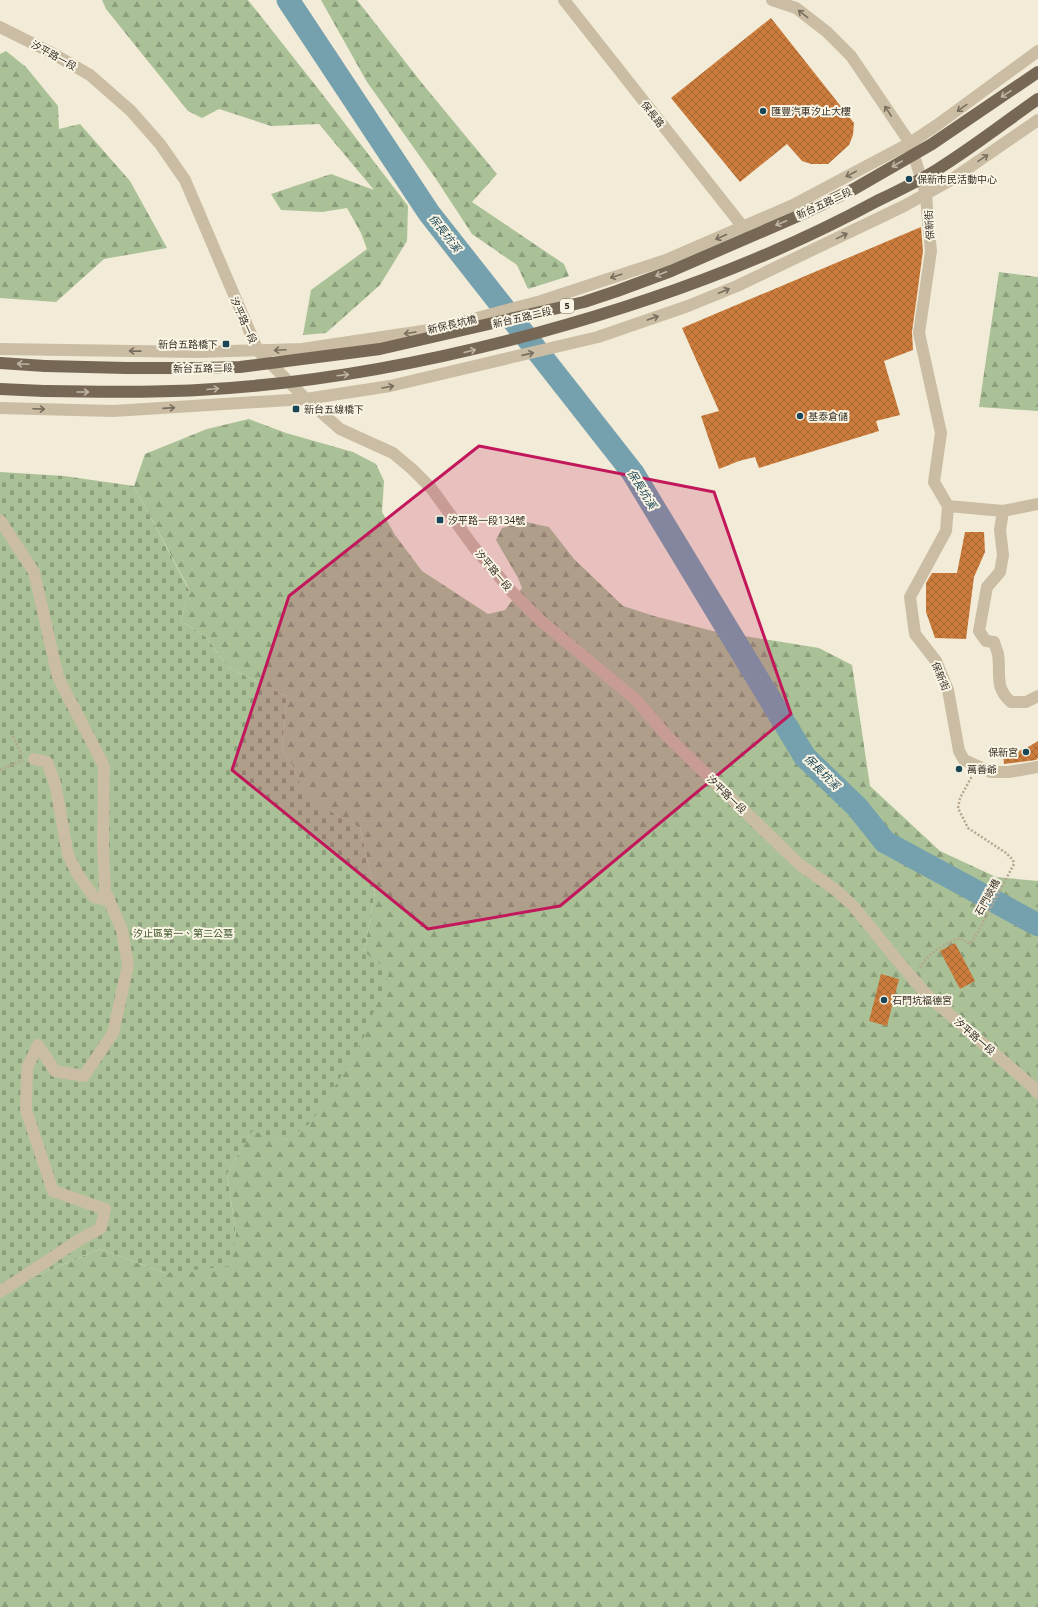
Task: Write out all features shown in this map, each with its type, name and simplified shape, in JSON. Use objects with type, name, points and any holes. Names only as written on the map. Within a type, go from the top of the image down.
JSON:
[{"type":"main road","name":"新台五路二段","points":[[0,363],[45,366],[127,368],[240,367],[380,349],[584,302],[671,271],[798,216],[854,189],[932,144],[1038,72]]},
{"type":"main road","name":"新台五路二段","points":[[0,389],[44,391],[198,390],[280,383],[351,374],[451,356],[581,322],[634,305],[739,266],[831,226],[939,169],[1038,99]]},
{"type":"street","name":"保長路","points":[[564,0],[742,227]]},
{"type":"street","name":"保新街","points":[[772,0],[796,8],[827,32],[851,56],[910,143],[926,194],[931,251],[919,333],[941,433],[934,482],[948,506],[946,530],[910,598],[915,634],[936,661],[948,690],[959,751],[964,760],[991,772],[1009,772],[1038,768]]},
{"type":"street","name":"汐平路一段","points":[[0,27],[50,52],[90,75],[131,111],[160,144],[185,180],[258,351],[306,399],[340,429],[393,453],[412,469],[431,488],[473,546],[513,593],[540,620],[635,699],[668,737],[799,864],[836,891],[854,907],[926,994],[1032,1086],[1038,1093]]},
{"type":"street","name":"新保長坑橋","points":[[0,349],[198,352],[302,349],[436,329],[541,301],[666,260],[793,205],[910,143],[938,125],[1038,51]]},
{"type":"street","points":[[0,408],[113,411],[306,399],[390,386],[598,337],[688,306],[744,283],[926,194],[951,180],[1038,120]]},
{"type":"street","points":[[948,506],[1003,511],[1038,504]]},
{"type":"street","points":[[1003,511],[1000,530],[1003,555],[1000,572],[987,587],[979,631],[986,641],[994,642],[998,654],[998,681],[1004,697],[1011,702],[1026,702],[1038,696]]},
{"type":"street","points":[[0,520],[34,572],[58,677],[104,766],[105,891],[122,930],[128,965],[114,1033],[84,1076],[55,1071],[38,1045],[27,1068],[26,1110],[53,1191],[105,1209],[101,1228],[79,1240],[0,1292]]},
{"type":"street","points":[[29,759],[47,762],[50,769],[55,783],[68,855],[77,873],[94,897],[109,900]]},
{"type":"path","points":[[0,770],[29,759],[13,736]]},
{"type":"path","name":"石門峽橋","points":[[914,979],[922,964],[937,949],[960,938],[970,944],[977,934],[1014,864],[1006,854],[968,828],[958,808],[960,798],[977,767]]},
{"type":"highlighted area","points":[[479,446],[714,492],[791,714],[560,906],[428,929],[232,770],[289,596]]},
{"type":"green space","points":[[102,0],[248,0],[408,206],[407,241],[380,285],[326,333],[303,335],[311,290],[367,249],[361,233],[347,208],[322,212],[281,210],[271,194],[331,174],[374,190],[319,124],[271,126],[219,109],[202,118],[188,111],[106,9]]},
{"type":"green space","points":[[321,0],[357,0],[421,82],[497,174],[472,202],[564,264],[569,276],[528,289],[517,265],[472,234],[436,179],[367,82]]},
{"type":"green space","points":[[6,51],[26,67],[58,106],[59,129],[80,124],[130,181],[167,248],[104,259],[56,302],[0,298],[0,54]]},
{"type":"green space","points":[[999,272],[1038,277],[1038,411],[979,407]]},
{"type":"green space","points":[[249,419],[286,433],[353,452],[376,464],[384,481],[382,512],[395,535],[422,571],[488,614],[505,610],[522,588],[518,578],[496,540],[502,528],[526,522],[549,527],[574,559],[623,606],[654,616],[713,631],[819,648],[852,665],[870,786],[940,851],[996,877],[1038,881],[1038,1607],[0,1607],[0,1291],[100,1249],[165,1273],[236,1234],[227,1174],[252,1130],[288,1140],[364,952],[375,892],[360,828],[306,799],[292,765],[282,750],[287,696],[229,668],[206,637],[181,621],[189,589],[134,486],[145,454],[207,429]]},
{"type":"green space","name":"汐止區第一、第二公墓","points":[[0,472],[64,476],[134,486],[189,590],[181,621],[206,637],[229,668],[287,696],[282,750],[292,765],[306,798],[360,828],[375,892],[364,952],[390,971],[362,1041],[328,1098],[310,1123],[288,1140],[252,1131],[227,1174],[236,1234],[231,1266],[165,1273],[100,1249],[0,1291]]},
{"type":"building","name":"匯豐汽車汐止大樓","points":[[771,18],[854,123],[853,135],[849,145],[828,164],[811,164],[802,161],[787,144],[740,182],[671,98]]},
{"type":"building","points":[[921,227],[923,251],[912,332],[913,350],[884,361],[900,415],[876,421],[879,431],[759,468],[755,457],[739,461],[719,469],[701,416],[719,411],[682,328]]},
{"type":"building","points":[[965,532],[984,532],[985,552],[974,577],[966,639],[935,638],[926,612],[926,583],[932,573],[957,573]]},
{"type":"building","name":"保新宮","points":[[1038,741],[1038,758],[1036,760],[1004,764],[1003,755],[1025,749]]},
{"type":"building","points":[[955,943],[975,981],[960,989],[940,951]]},
{"type":"building","name":"石門坑福德宮","points":[[881,974],[899,979],[887,1026],[869,1021]]},
{"type":"waterway","name":"保長坑溪","points":[[288,0],[429,213],[633,473],[805,757],[857,807],[885,842],[1038,925]]},
{"type":"place","name":"匯豐汽車汐止大樓","points":[[763,111]]},
{"type":"place","name":"保新市民活動中心","points":[[909,179]]},
{"type":"place","name":"新台五路橋下","points":[[226,344]]},
{"type":"place","name":"新台五線橋下","points":[[296,409]]},
{"type":"place","name":"基泰倉儲","points":[[800,416]]},
{"type":"place","name":"汐平路一段134號","points":[[440,520]]},
{"type":"place","name":"保新宮","points":[[1026,752]]},
{"type":"place","name":"萬善爺","points":[[959,769]]},
{"type":"place","name":"石門坑福德宮","points":[[884,1000]]}]
